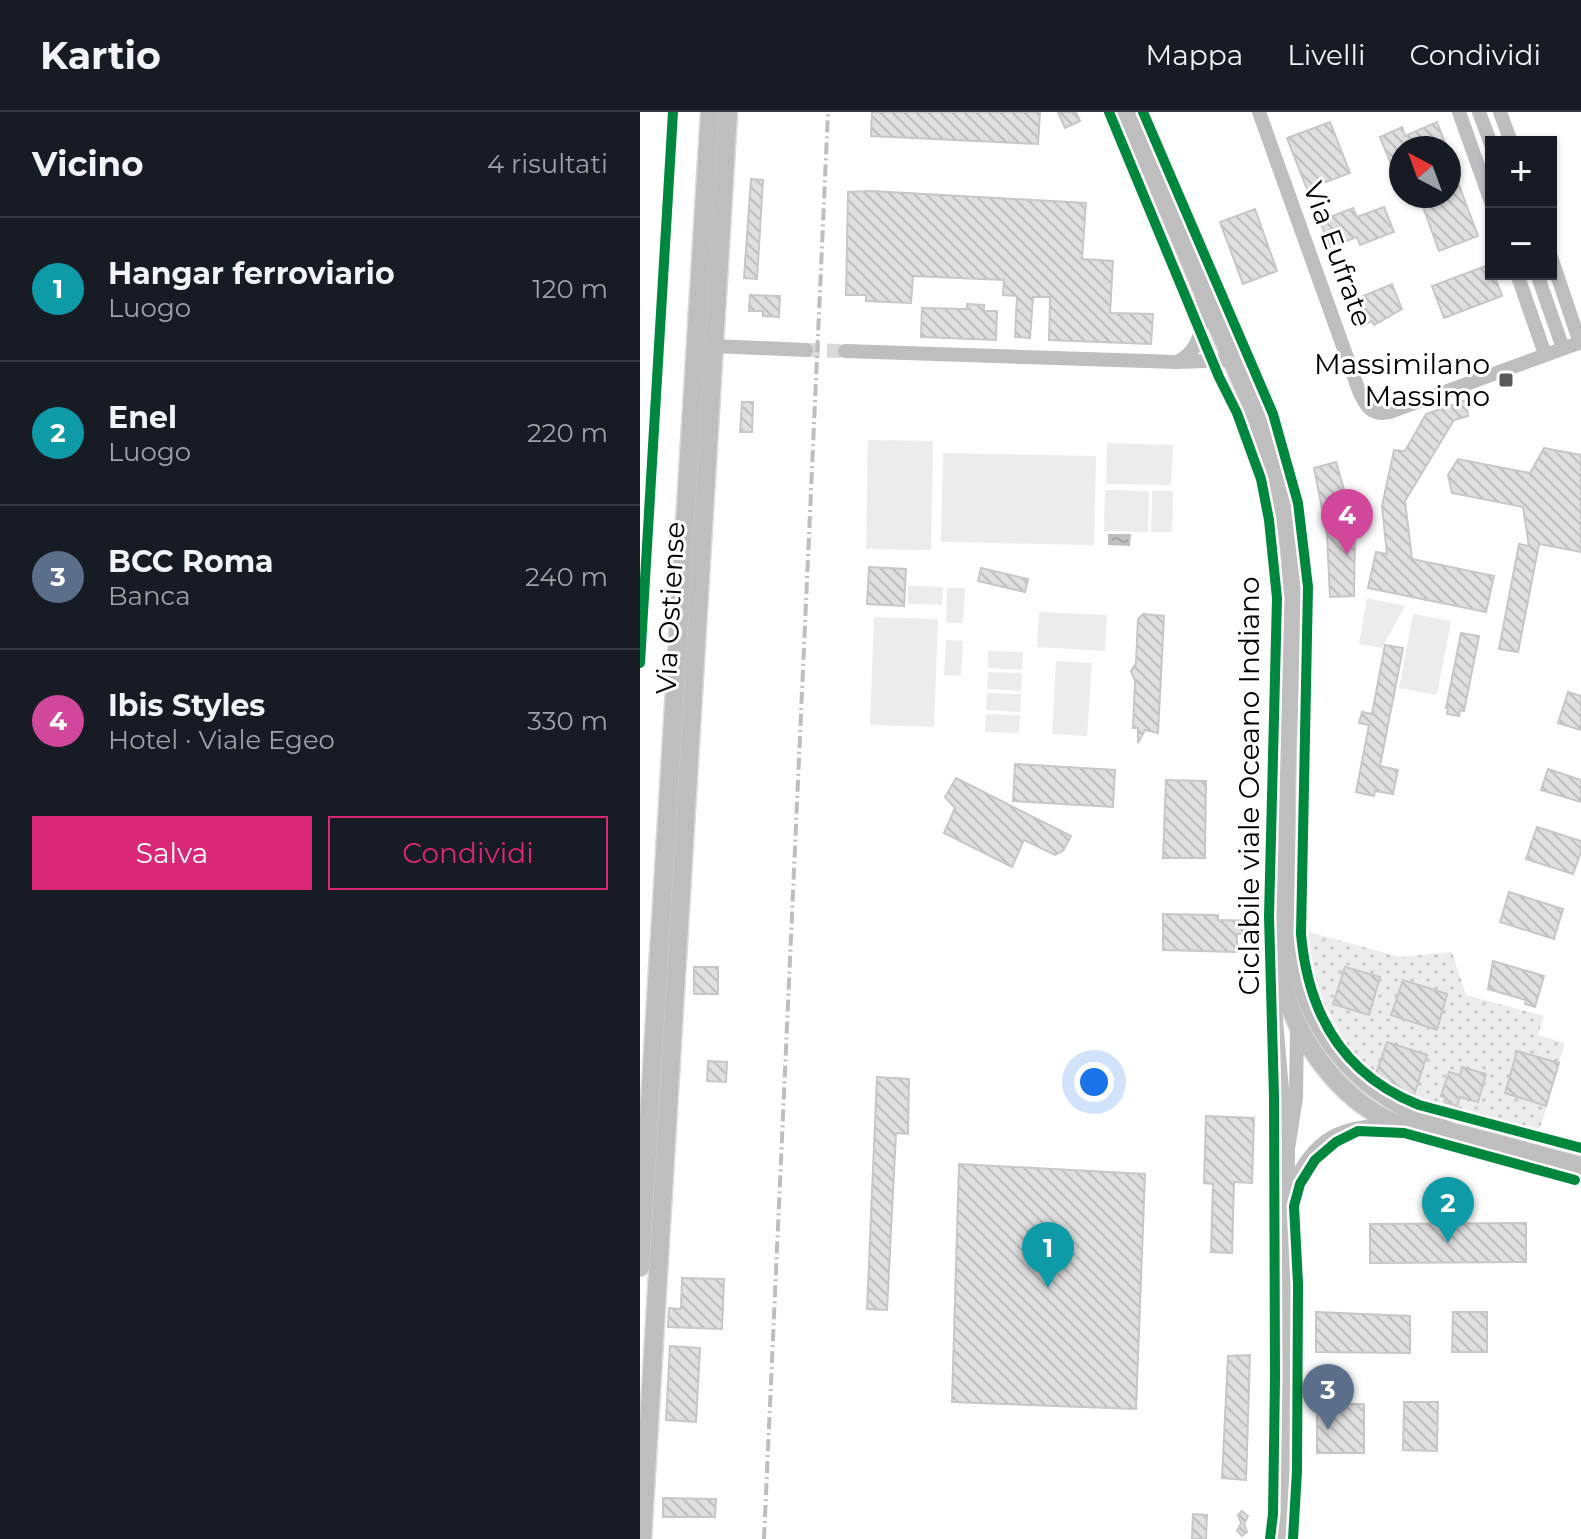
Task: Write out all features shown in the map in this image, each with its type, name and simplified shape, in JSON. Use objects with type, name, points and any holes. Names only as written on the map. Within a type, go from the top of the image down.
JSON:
[{"type":"main road","points":[[640,1267],[710,112]]},
{"type":"main road","name":"Via Ostiense","points":[[642,1539],[728,112]]},
{"type":"main road","points":[[1126,112],[1270,456],[1282,507],[1289,550],[1292,604],[1287,833],[1294,877],[1294,941],[1298,973],[1317,1022],[1339,1056],[1363,1082],[1399,1107],[1449,1131]]},
{"type":"main road","points":[[1287,833],[1280,865],[1278,923],[1284,985],[1318,1058],[1338,1083],[1370,1110],[1400,1126],[1449,1131],[1581,1166]]},
{"type":"street","name":"Via Eufrate","points":[[1259,112],[1359,391],[1372,411],[1392,411],[1545,354]]},
{"type":"street","points":[[1459,112],[1485,184]]},
{"type":"street","points":[[1479,112],[1488,136]]},
{"type":"street","points":[[1500,112],[1509,136]]},
{"type":"street","points":[[1520,280],[1545,354],[1581,342],[1551,280]]},
{"type":"street","points":[[1548,280],[1563,348]]},
{"type":"street","points":[[1177,362],[1188,357],[1197,345],[1204,293]]},
{"type":"street","points":[[714,346],[806,350]]},
{"type":"street","points":[[845,351],[1177,362],[1232,360]]},
{"type":"street","points":[[1278,923],[1274,974],[1288,1149],[1287,1451],[1280,1539]]},
{"type":"street","points":[[1288,1149],[1296,1098],[1298,973]]},
{"type":"street","points":[[1279,1046],[1286,1026],[1297,1018],[1317,1022]]},
{"type":"street","points":[[1288,1199],[1309,1158],[1336,1135],[1358,1126],[1400,1126]]},
{"type":"shaded area","points":[[868,440],[933,441],[931,550],[866,549]]},
{"type":"shaded area","points":[[1107,443],[1173,445],[1171,485],[1106,484]]},
{"type":"shaded area","points":[[943,453],[1096,456],[1094,545],[941,542]]},
{"type":"shaded area","points":[[1105,490],[1149,491],[1148,532],[1104,531]]},
{"type":"shaded area","points":[[1152,491],[1173,491],[1172,532],[1151,532]]},
{"type":"shaded area","points":[[908,586],[943,587],[942,605],[908,604]]},
{"type":"shaded area","points":[[947,588],[965,588],[963,623],[946,623]]},
{"type":"shaded area","points":[[1367,598],[1405,606],[1382,648],[1359,644]]},
{"type":"shaded area","points":[[1039,612],[1107,615],[1105,651],[1037,647]]},
{"type":"shaded area","points":[[1413,614],[1451,621],[1437,695],[1399,688]]},
{"type":"shaded area","points":[[874,617],[938,619],[934,727],[870,725]]},
{"type":"shaded area","points":[[946,640],[963,641],[961,676],[944,675]]},
{"type":"shaded area","points":[[988,651],[1023,652],[1022,670],[988,668]]},
{"type":"shaded area","points":[[1056,661],[1092,663],[1087,736],[1052,734]]},
{"type":"shaded area","points":[[988,672],[1022,673],[1021,691],[987,689]]},
{"type":"shaded area","points":[[987,693],[1021,694],[1020,712],[986,710]]},
{"type":"shaded area","points":[[986,714],[1020,715],[1019,733],[985,732]]},
{"type":"shaded area","points":[[1309,932],[1400,957],[1452,952],[1466,995],[1544,1016],[1538,1035],[1565,1043],[1539,1132],[1410,1098],[1381,1083],[1366,1071],[1351,1051],[1312,983]],"holes":[[[1345,967],[1380,977],[1369,1015],[1333,1004]]]},
{"type":"water","points":[[1108,534],[1131,534],[1130,546],[1108,545]]},
{"type":"building","points":[[872,112],[1040,112],[1038,144],[871,136]]},
{"type":"building","points":[[1058,112],[1076,112],[1080,121],[1065,128]]},
{"type":"building","points":[[1330,122],[1350,173],[1307,189],[1287,138]]},
{"type":"building","points":[[1437,122],[1442,136],[1405,136]]},
{"type":"building","points":[[1402,127],[1405,136],[1389,136],[1389,159],[1380,137]]},
{"type":"building","points":[[751,179],[763,180],[757,279],[744,278]]},
{"type":"building","points":[[1461,191],[1478,236],[1439,251],[1423,208],[1461,208]]},
{"type":"building","points":[[848,192],[1086,203],[1082,259],[1113,261],[1110,313],[1153,314],[1151,344],[1049,340],[1050,297],[1033,297],[1030,338],[1015,337],[1017,296],[1003,295],[1004,280],[913,276],[911,303],[866,301],[866,295],[846,295]]},
{"type":"building","points":[[1384,207],[1394,232],[1360,245],[1357,237],[1330,247],[1320,221],[1353,208],[1357,217]]},
{"type":"building","points":[[1255,209],[1277,271],[1243,284],[1220,222]]},
{"type":"building","points":[[1485,266],[1485,280],[1496,280],[1502,296],[1444,318],[1432,286]]},
{"type":"building","points":[[1392,284],[1402,309],[1374,325],[1372,321],[1366,324],[1356,299]]},
{"type":"building","points":[[750,295],[780,296],[779,317],[763,316],[763,311],[749,311]]},
{"type":"building","points":[[967,304],[984,305],[984,311],[997,311],[996,340],[921,337],[922,308],[967,309]]},
{"type":"building","points":[[1466,400],[1468,416],[1454,420],[1405,501],[1412,559],[1494,576],[1486,612],[1368,588],[1376,552],[1387,554],[1382,506],[1394,450],[1405,451],[1426,414]]},
{"type":"building","points":[[742,402],[753,402],[752,432],[740,432]]},
{"type":"building","points":[[1544,448],[1581,455],[1581,552],[1539,544],[1518,652],[1499,649],[1519,544],[1529,546],[1523,507],[1452,493],[1448,475],[1458,459],[1530,473]]},
{"type":"building","points":[[1336,462],[1350,526],[1355,526],[1354,596],[1330,597],[1327,534],[1314,468]]},
{"type":"building","points":[[869,567],[906,569],[904,606],[867,604]]},
{"type":"building","points":[[981,568],[1028,579],[1025,592],[978,581]]},
{"type":"building","points":[[1143,614],[1164,616],[1158,733],[1145,730],[1138,743],[1138,728],[1133,728],[1135,681],[1131,671],[1136,663],[1138,619]]},
{"type":"building","points":[[1461,633],[1479,636],[1464,711],[1460,710],[1459,716],[1447,714],[1446,708]]},
{"type":"building","points":[[1385,645],[1403,648],[1380,766],[1398,770],[1393,794],[1375,791],[1374,796],[1356,792],[1369,725],[1359,723],[1362,712],[1372,714]]},
{"type":"building","points":[[1568,692],[1581,696],[1581,730],[1558,723]]},
{"type":"building","points":[[1015,764],[1115,770],[1113,807],[1013,801]]},
{"type":"building","points":[[1548,769],[1581,780],[1581,802],[1541,790]]},
{"type":"building","points":[[956,778],[1071,836],[1063,851],[1055,855],[1024,840],[1012,867],[944,833],[955,808],[945,797]]},
{"type":"building","points":[[1166,780],[1206,781],[1205,858],[1163,858]]},
{"type":"building","points":[[1537,827],[1581,841],[1581,852],[1573,874],[1526,859]]},
{"type":"building","points":[[1509,892],[1563,909],[1554,939],[1500,922]]},
{"type":"building","points":[[1163,914],[1218,915],[1218,920],[1254,921],[1253,934],[1237,934],[1237,952],[1163,950]]},
{"type":"building","points":[[1493,961],[1544,976],[1535,1007],[1525,1004],[1526,1000],[1488,989]]},
{"type":"building","points":[[694,967],[718,967],[718,994],[694,994]]},
{"type":"building","points":[[1345,967],[1380,977],[1369,1015],[1333,1004]]},
{"type":"building","points":[[1403,980],[1447,994],[1437,1030],[1391,1015]]},
{"type":"building","points":[[1387,1042],[1427,1055],[1414,1095],[1398,1090],[1398,1085],[1376,1074]]},
{"type":"building","points":[[1517,1051],[1559,1063],[1546,1106],[1505,1093]]},
{"type":"building","points":[[708,1061],[727,1062],[726,1082],[707,1081]]},
{"type":"building","points":[[1462,1067],[1486,1074],[1478,1102],[1460,1097],[1457,1106],[1444,1102],[1446,1098],[1441,1096],[1449,1072],[1460,1075]]},
{"type":"building","points":[[877,1077],[909,1079],[908,1134],[896,1133],[887,1310],[867,1309]]},
{"type":"building","points":[[1206,1116],[1254,1118],[1252,1183],[1234,1182],[1232,1253],[1211,1252],[1213,1184],[1204,1183]]},
{"type":"building","points":[[959,1164],[1145,1174],[1136,1409],[952,1402]]},
{"type":"building","points":[[1526,1223],[1526,1262],[1370,1263],[1370,1224]]},
{"type":"building","points":[[682,1278],[724,1279],[722,1329],[668,1327],[669,1308],[681,1309]]},
{"type":"building","points":[[1316,1312],[1410,1316],[1410,1353],[1316,1352]]},
{"type":"building","points":[[1453,1312],[1487,1312],[1487,1352],[1452,1352]]},
{"type":"building","points":[[670,1346],[700,1348],[696,1422],[666,1420]]},
{"type":"building","points":[[1250,1355],[1246,1480],[1222,1478],[1228,1356]]},
{"type":"building","points":[[1404,1402],[1438,1402],[1437,1451],[1403,1450]]},
{"type":"building","points":[[1317,1404],[1364,1404],[1364,1453],[1317,1453]]},
{"type":"building","points":[[663,1498],[716,1499],[715,1517],[663,1517]]},
{"type":"building","points":[[1242,1511],[1248,1516],[1244,1524],[1247,1532],[1242,1536],[1237,1531],[1241,1523],[1238,1515]]},
{"type":"building","points":[[1193,1514],[1207,1515],[1206,1539],[1192,1539]]},
{"type":"tunnel","points":[[806,350],[845,351]]},
{"type":"railway","points":[[764,1539],[828,112]]},
{"type":"cycle path","points":[[640,663],[673,112]]},
{"type":"cycle path","name":"Ciclabile viale Oceano Indiano","points":[[1109,112],[1219,377],[1237,413],[1261,479],[1269,520],[1277,598],[1269,916],[1274,1097],[1275,1378],[1270,1539]]},
{"type":"cycle path","points":[[1143,112],[1273,414],[1298,503],[1308,587],[1301,934],[1305,963],[1321,1015],[1350,1059],[1369,1077],[1392,1092],[1419,1105],[1581,1148]]},
{"type":"cycle path","points":[[1293,1539],[1297,1471],[1298,1284],[1294,1206],[1300,1184],[1315,1160],[1336,1142],[1358,1131],[1404,1133],[1575,1180]]},
{"type":"place","name":"Massimilano Massimo","points":[[1506,380]]},
{"type":"place","name":"Ibis Styles","points":[[1347,555]]},
{"type":"place","name":"Enel","points":[[1448,1243]]},
{"type":"place","name":"Hangar ferroviario","points":[[1048,1288]]},
{"type":"place","name":"BCC Roma","points":[[1328,1430]]}]
